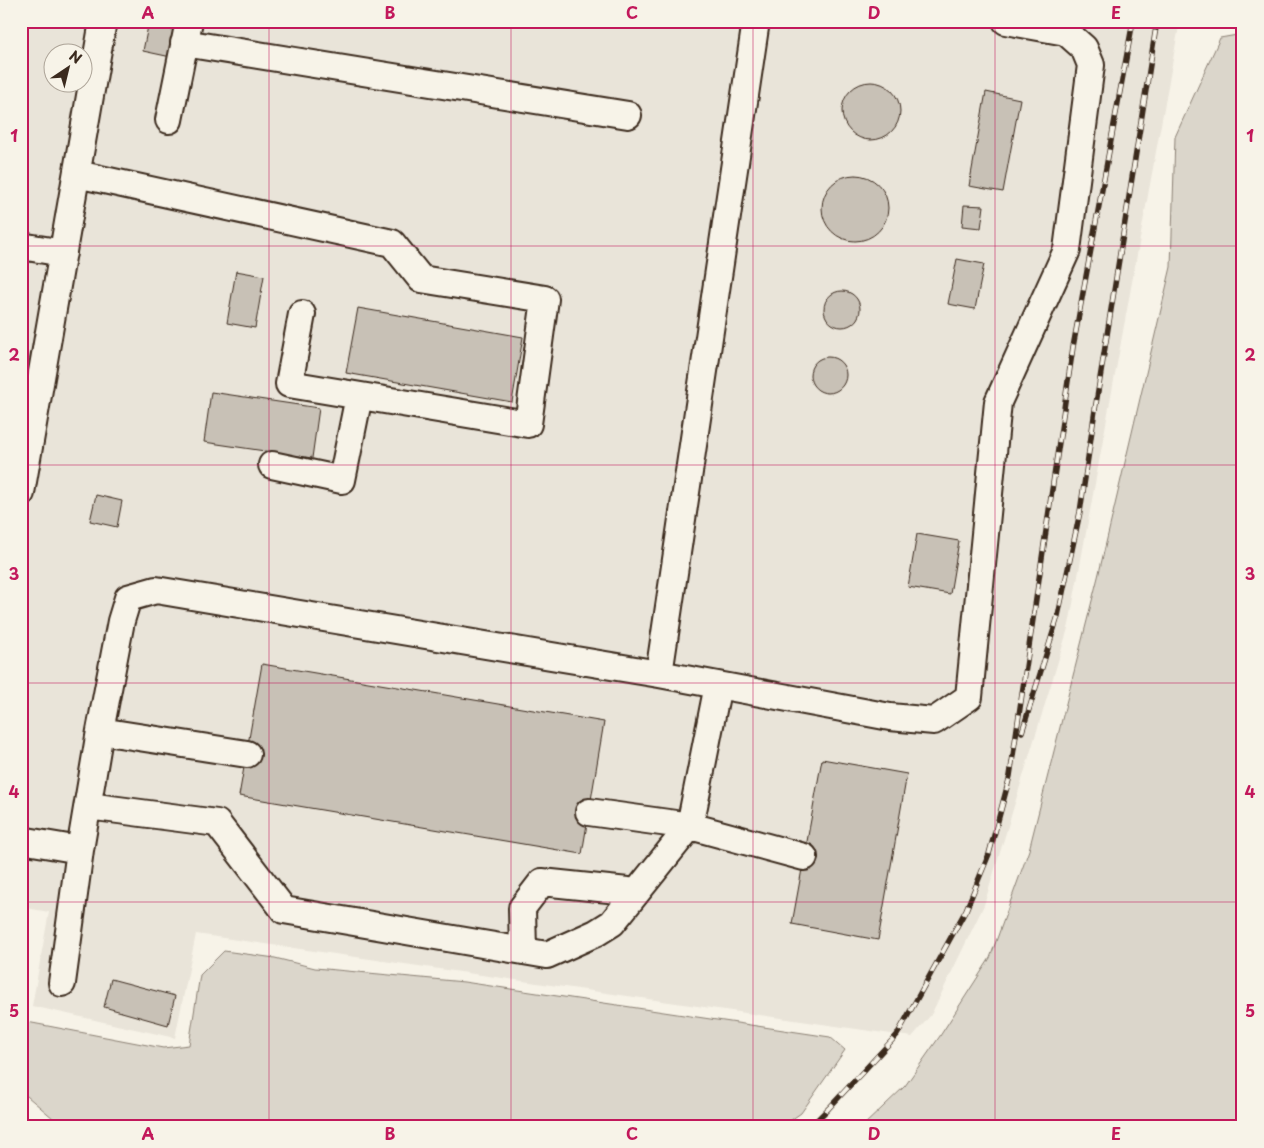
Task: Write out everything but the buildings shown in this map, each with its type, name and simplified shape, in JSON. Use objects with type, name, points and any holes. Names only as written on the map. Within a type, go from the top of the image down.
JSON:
[{"type":"lane","points":[[21,493],[103,21]]},
{"type":"lane","points":[[659,674],[756,21]]},
{"type":"lane","points":[[62,983],[80,850],[100,731],[121,621],[128,598],[156,590],[659,674],[890,717],[934,722],[969,696],[998,402],[1067,250],[1092,65],[1084,48],[1066,32],[1006,21]]},
{"type":"lane","points":[[169,120],[187,32],[628,115]]},
{"type":"lane","points":[[76,174],[392,243],[421,279],[545,299],[528,424],[289,384],[302,314]]},
{"type":"lane","points":[[21,246],[63,253]]},
{"type":"lane","points":[[272,465],[342,480],[359,396]]},
{"type":"lane","points":[[88,806],[217,823],[284,910],[547,955],[596,933],[612,923],[690,826],[718,685]]},
{"type":"lane","points":[[100,731],[246,754]]},
{"type":"lane","points":[[589,812],[690,826],[804,857]]},
{"type":"lane","points":[[21,840],[80,850]]},
{"type":"lane","points":[[523,951],[522,908],[542,882],[637,892]]},
{"type":"shaded area","points":[[21,21],[1180,21],[1069,625],[984,905],[931,1015],[912,1037],[196,934],[175,1038],[32,1006],[49,912],[21,907]]},
{"type":"shaded area","points":[[1243,34],[1243,1127],[862,1127],[905,1086],[990,958],[1029,850],[1098,577],[1171,267],[1175,137],[1220,38]]},
{"type":"shaded area","points":[[224,951],[275,958],[315,968],[464,982],[830,1037],[845,1050],[801,1113],[781,1127],[61,1127],[60,1124],[21,1091],[21,1025],[27,1022],[163,1048],[189,1045],[200,975]]},
{"type":"railway","points":[[810,1127],[897,1035],[966,910],[989,854],[1010,776],[1073,347],[1133,21]]},
{"type":"railway","points":[[1022,732],[1058,616],[1080,512],[1157,21]]}]
